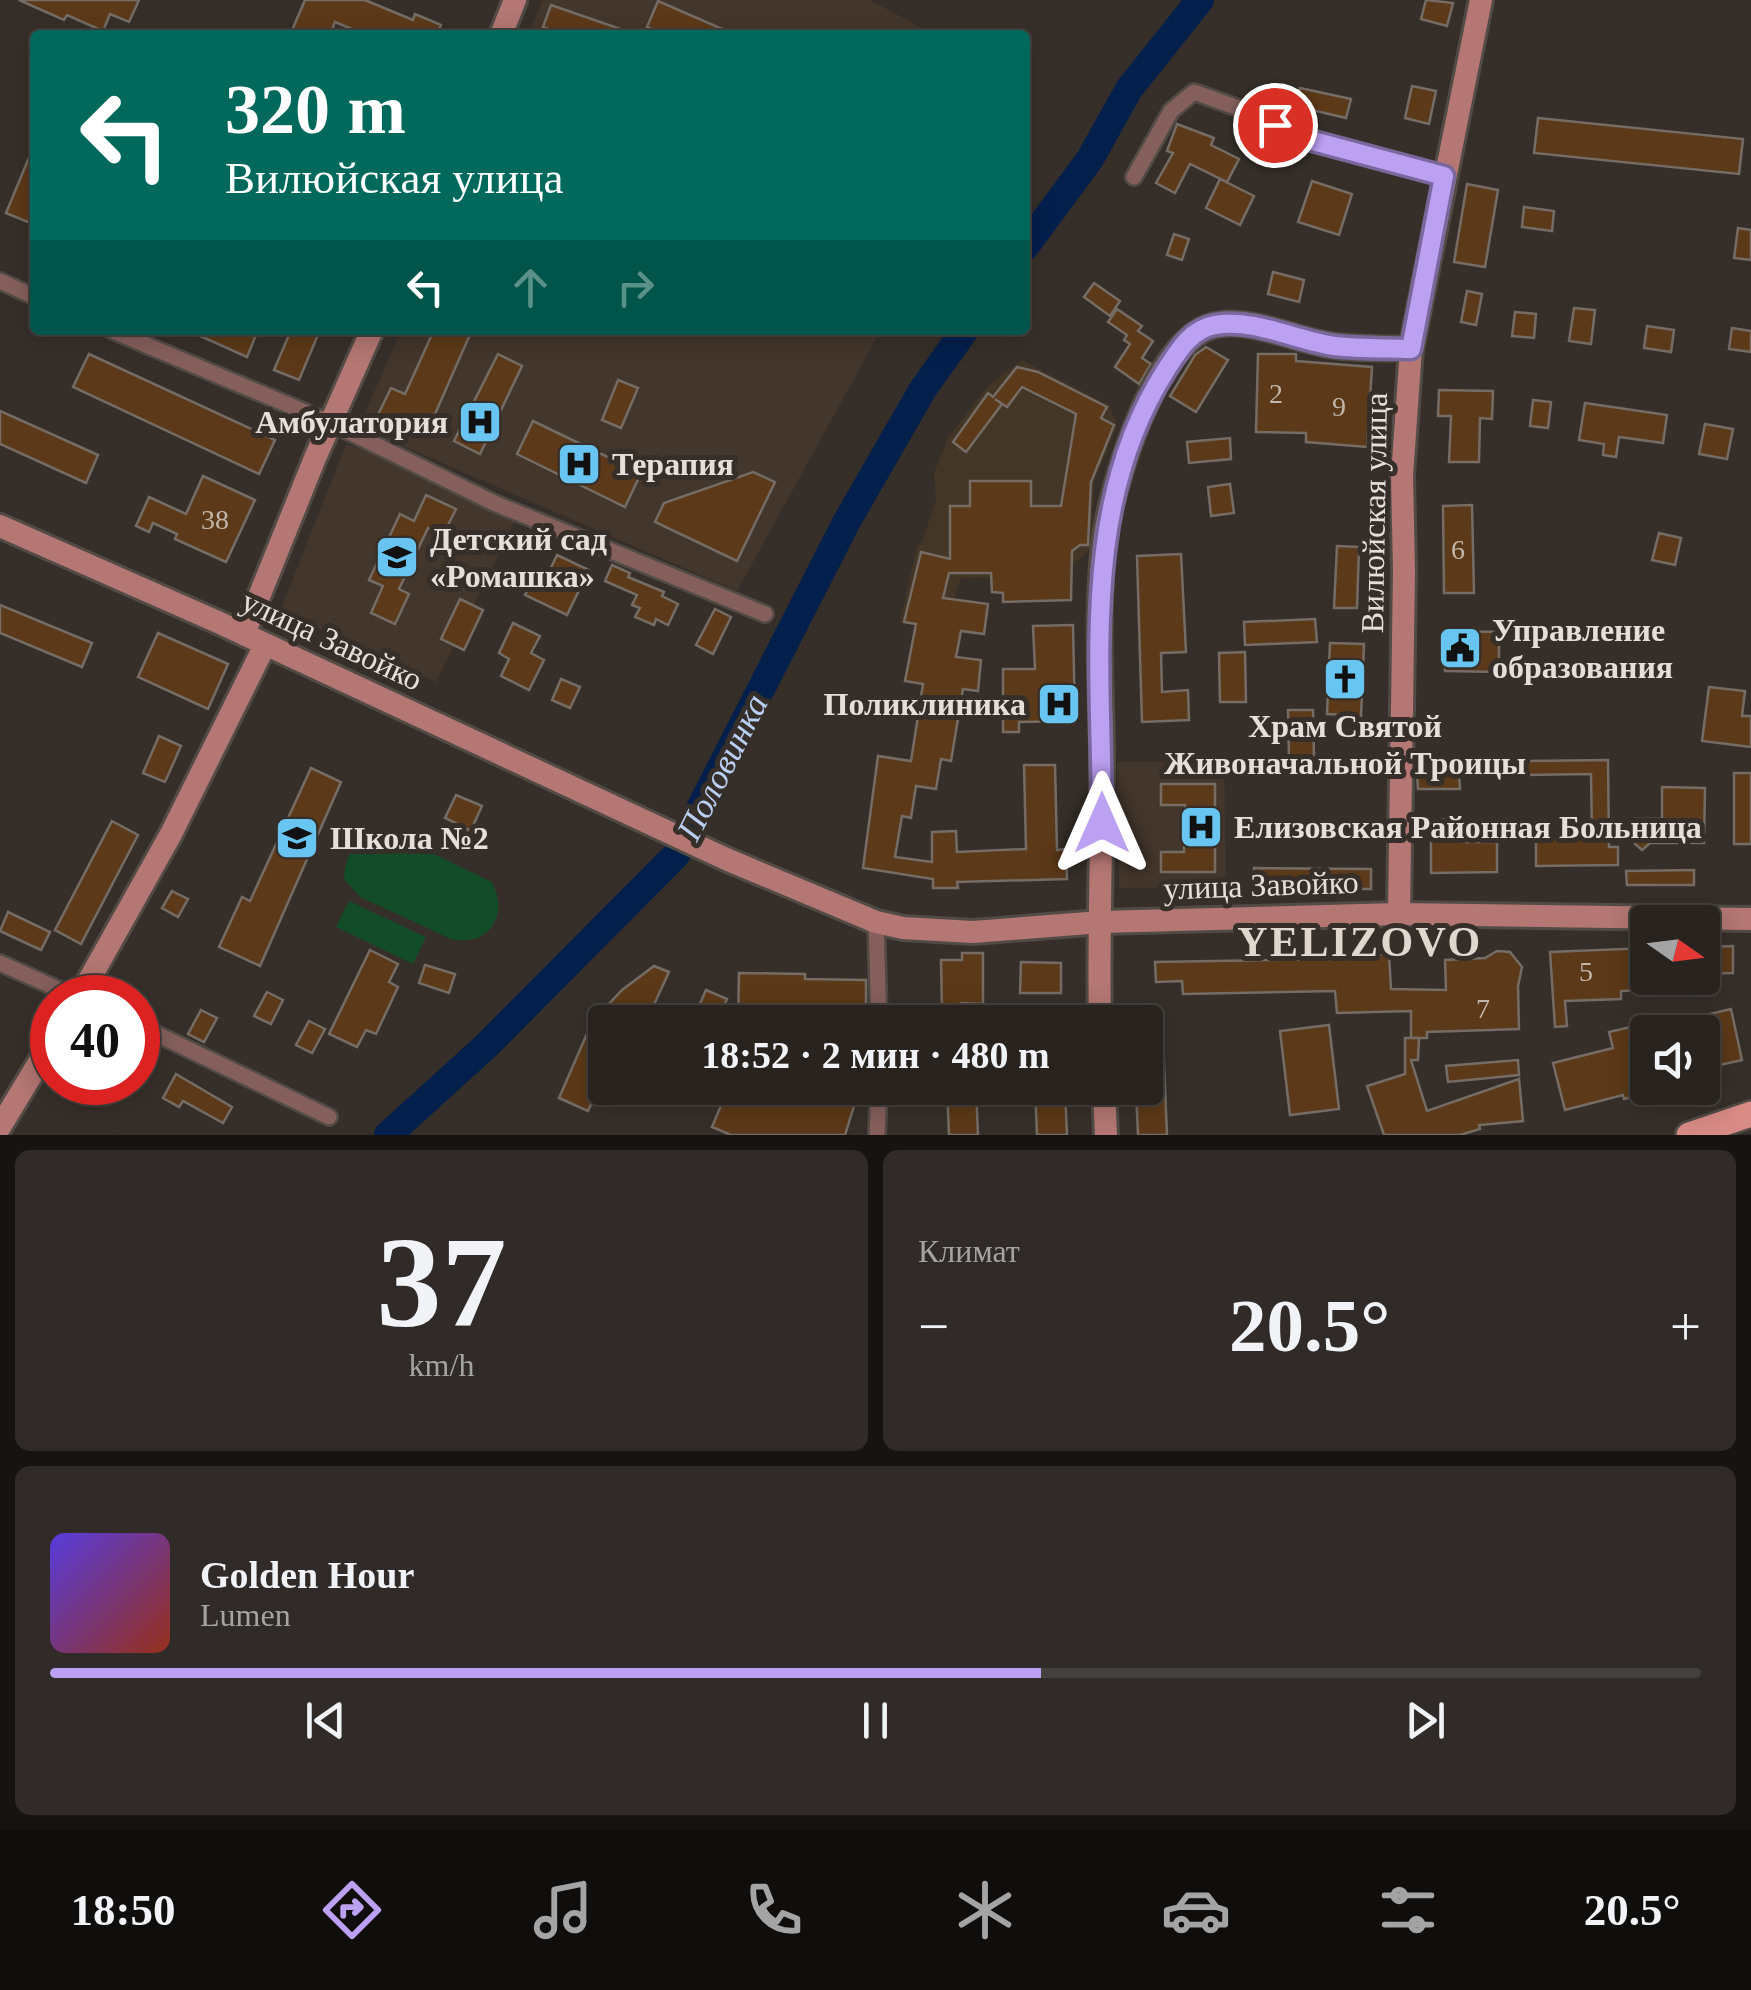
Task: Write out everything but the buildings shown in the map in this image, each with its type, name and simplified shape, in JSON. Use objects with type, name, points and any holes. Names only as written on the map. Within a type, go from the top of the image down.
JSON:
[{"type":"main road","points":[[1689,1135],[1751,1114]]},
{"type":"street","points":[[503,30],[515,0]]},
{"type":"street","name":"Вилюйская улица","points":[[1400,914],[1402,476],[1411,349],[1481,0]]},
{"type":"street","points":[[1134,177],[1170,111],[1194,92],[1298,137],[1444,176]]},
{"type":"street","points":[[0,282],[30,295]]},
{"type":"street","points":[[1100,1005],[1099,612],[1106,534],[1118,479],[1148,397],[1179,349],[1195,333],[1213,325],[1273,331],[1334,346],[1411,349]]},
{"type":"street","points":[[123,335],[331,423],[494,503],[764,614]]},
{"type":"street","points":[[92,975],[171,834],[254,640],[331,423],[370,335]]},
{"type":"street","name":"улица Завойко","points":[[0,526],[726,860],[876,922],[946,932],[1102,922],[1400,914],[1751,919]]},
{"type":"street","points":[[876,922],[878,1005]]},
{"type":"street","points":[[0,963],[30,976]]},
{"type":"street","points":[[160,1036],[329,1117]]},
{"type":"street","points":[[0,1128],[30,1078]]},
{"type":"street","points":[[877,1135],[878,1105]]},
{"type":"street","points":[[1105,1105],[1106,1135]]},
{"type":"shaded area","points":[[543,0],[870,0],[926,30],[530,30]]},
{"type":"shaded area","points":[[399,335],[878,335],[737,591],[359,427]]},
{"type":"shaded area","points":[[1022,360],[1109,405],[1117,426],[1094,483],[1091,549],[1059,577],[961,578],[942,632],[900,622],[917,546],[922,542],[936,500],[934,473],[948,438],[988,386]]},
{"type":"shaded area","points":[[346,445],[516,518],[474,605],[483,610],[464,650],[454,646],[436,682],[280,611]]},
{"type":"shaded area","points":[[1224,761],[1226,887],[1119,888],[1117,762]]},
{"type":"green space","points":[[379,832],[391,833],[492,882],[497,894],[497,917],[486,933],[465,940],[451,939],[360,897],[344,879],[347,862],[358,843]]},
{"type":"green space","points":[[349,901],[426,937],[413,964],[336,927]]},
{"type":"waterway","name":"Половинка","points":[[1030,240],[1090,159],[1129,89],[1200,0]]},
{"type":"waterway","name":"Половинка","points":[[388,1135],[485,1047],[676,855],[847,521],[923,389],[961,335]]},
{"type":"place","name":"Амбулатория","points":[[480,422]]},
{"type":"place","name":"Терапия","points":[[579,464]]},
{"type":"place","name":"Детский сад «Ромашка»","points":[[397,557]]},
{"type":"place","name":"Управление образования","points":[[1460,648]]},
{"type":"place","name":"Храм Святой Живоначальной Троицы","points":[[1345,679]]},
{"type":"place","name":"Поликлиника","points":[[1059,704]]},
{"type":"place","name":"Елизовская Районная Больница","points":[[1201,827]]},
{"type":"place","name":"Школа №2","points":[[297,838]]},
{"type":"district","name":"YELIZOVO","points":[[1360,941]]},
{"type":"route","points":[[1102,823],[1099,612],[1106,534],[1113,495],[1132,434],[1148,397],[1179,349],[1195,333],[1227,324],[1334,346],[1411,349],[1444,176],[1298,137],[1275,125]]}]
